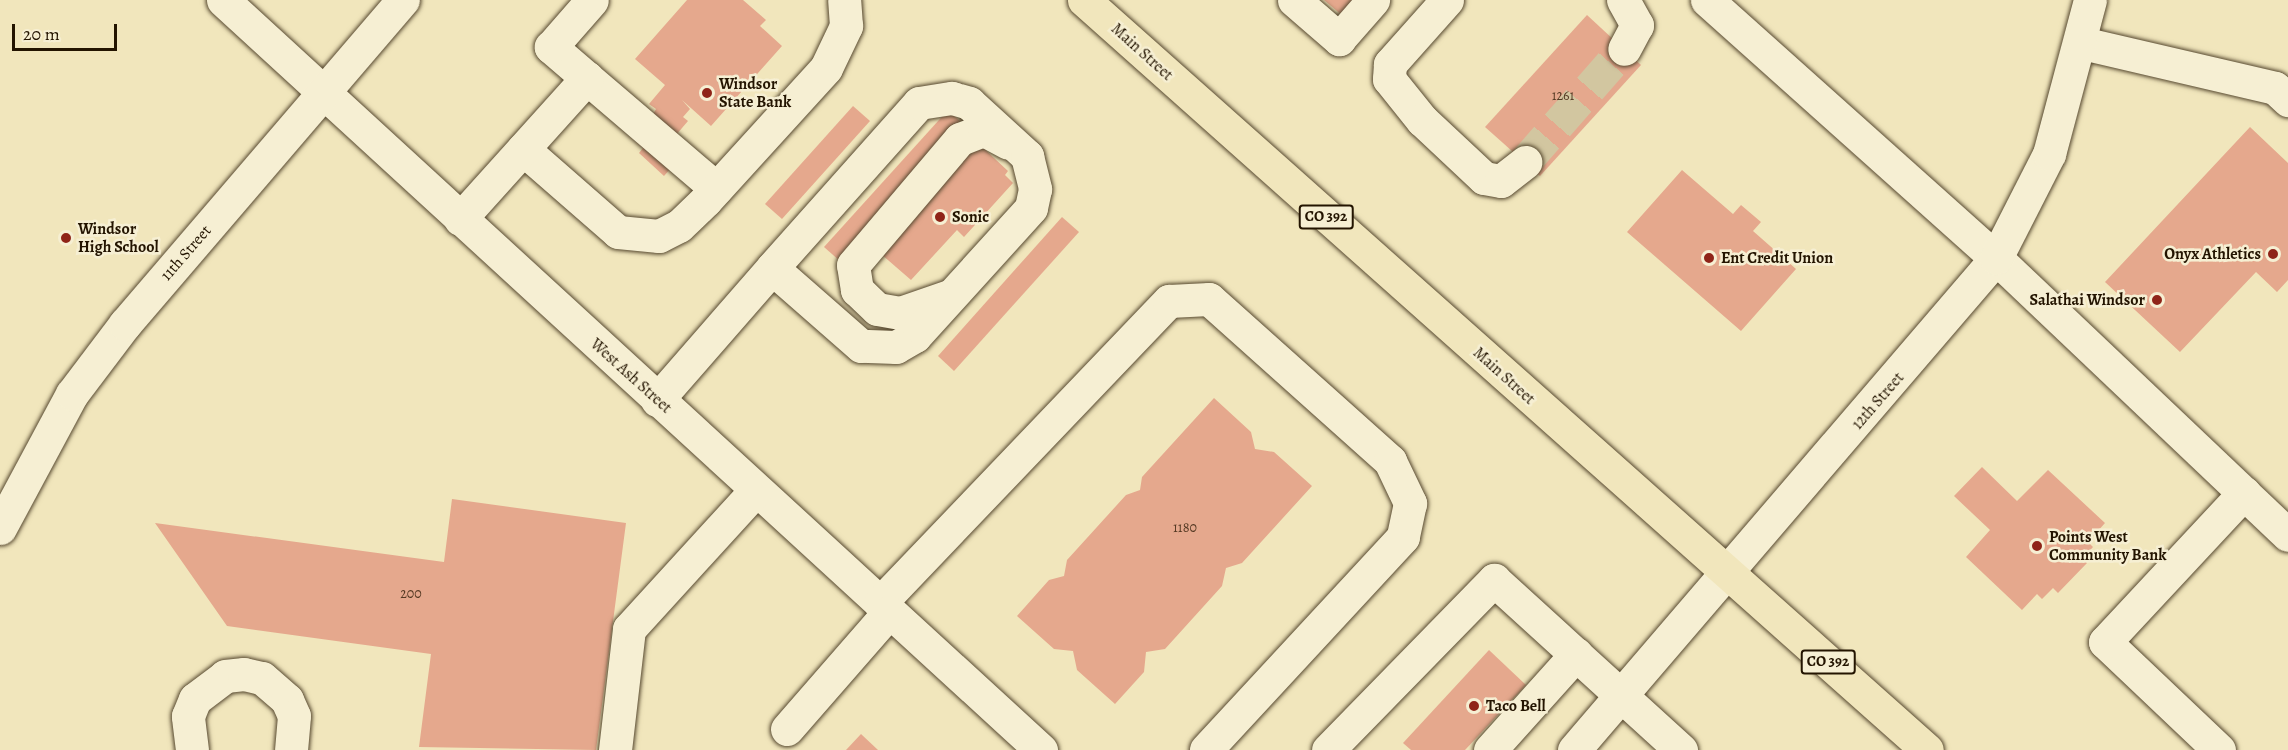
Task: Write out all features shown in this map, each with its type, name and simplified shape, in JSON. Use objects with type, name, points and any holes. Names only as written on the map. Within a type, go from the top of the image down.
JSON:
[{"type":"main road","name":"Main Street","points":[[1084,0],[1927,750]]},
{"type":"street","name":"West Ash Street","points":[[223,0],[322,94],[1041,750]]},
{"type":"street","name":"11th Street","points":[[0,528],[72,394],[125,324],[403,0]]},
{"type":"street","points":[[592,0],[551,47],[716,188]]},
{"type":"street","points":[[524,149],[602,221],[632,237],[659,236],[679,226],[716,188],[836,53],[846,26],[844,0]]},
{"type":"street","points":[[1294,0],[1339,39],[1373,0]]},
{"type":"street","points":[[1447,0],[1390,64],[1389,79],[1422,120],[1484,177],[1502,181],[1525,162]]},
{"type":"street","points":[[1623,0],[1637,25],[1624,49]]},
{"type":"street","points":[[1707,0],[1996,258],[2288,535]]},
{"type":"street","name":"12th Street","points":[[1574,750],[1729,574],[1996,258],[2049,154],[2082,43],[2090,0]]},
{"type":"street","points":[[2082,43],[2275,88],[2288,100]]},
{"type":"street","points":[[460,219],[587,78]]},
{"type":"street","points":[[657,400],[772,268],[920,103],[952,98],[969,103],[1027,156],[1035,189],[1031,208],[915,336],[896,347],[876,350],[861,346],[772,268]]},
{"type":"street","points":[[954,294],[900,313],[877,309],[857,290],[853,265],[960,138],[984,130],[1027,156]]},
{"type":"street","points":[[787,729],[884,607],[1169,301],[1209,298],[1390,461],[1410,503],[1403,537],[1206,750]]},
{"type":"street","points":[[615,750],[630,629],[756,490]]},
{"type":"street","points":[[2219,750],[2105,642],[2244,493]]},
{"type":"street","points":[[1328,750],[1494,580],[1681,750]]},
{"type":"street","points":[[1490,750],[1576,654]]},
{"type":"street","points":[[192,750],[188,716],[195,699],[225,676],[244,674],[262,678],[287,700],[294,716],[291,750]]},
{"type":"building","name":"Windsor State Bank","points":[[687,0],[743,0],[766,20],[760,26],[782,46],[711,126],[682,100],[690,109],[683,117],[688,121],[676,135],[678,160],[664,176],[639,153],[643,148],[637,143],[656,109],[649,104],[665,85],[635,59]]},
{"type":"building","points":[[1324,0],[1359,0],[1344,17]]},
{"type":"building","points":[[1587,15],[1641,65],[1540,176],[1485,127]]},
{"type":"building","points":[[853,106],[870,121],[782,219],[765,204]]},
{"type":"building","points":[[948,110],[965,126],[841,262],[824,247]]},
{"type":"building","points":[[2250,127],[2288,163],[2288,280],[2277,292],[2256,272],[2180,352],[2105,282]]},
{"type":"building","points":[[979,144],[1008,171],[1005,175],[1013,183],[964,237],[957,230],[911,280],[881,254],[921,196]]},
{"type":"building","points":[[1682,170],[1733,214],[1741,205],[1761,222],[1753,231],[1796,269],[1741,331],[1627,232]]},
{"type":"building","points":[[1062,217],[1079,232],[954,371],[938,356]]},
{"type":"building","points":[[1214,398],[1251,432],[1255,449],[1274,452],[1312,486],[1242,563],[1226,568],[1222,586],[1165,649],[1146,652],[1144,672],[1115,704],[1077,670],[1073,651],[1054,649],[1017,616],[1049,580],[1064,576],[1067,560],[1126,495],[1140,490],[1142,477]]},
{"type":"building","points":[[1982,467],[2017,501],[2048,470],[2105,523],[2088,542],[2093,547],[2082,559],[2087,563],[2058,593],[2053,588],[2042,599],[2037,594],[2022,610],[1966,557],[1990,530],[1954,496]]},
{"type":"building","points":[[452,499],[626,523],[596,750],[419,747],[431,654],[227,626],[155,523],[444,562]]},
{"type":"building","points":[[1489,650],[1526,685],[1465,750],[1411,750],[1403,743]]},
{"type":"building","points":[[861,734],[878,750],[846,750]]},
{"type":"tunnel","points":[[1525,162],[1624,49]]},
{"type":"place","name":"Windsor State Bank","points":[[707,93]]},
{"type":"place","name":"Sonic","points":[[940,217]]},
{"type":"place","name":"Windsor High School","points":[[66,238]]},
{"type":"place","name":"Onyx Athletics","points":[[2273,254]]},
{"type":"place","name":"Ent Credit Union","points":[[1709,258]]},
{"type":"place","name":"Salathai Windsor","points":[[2157,300]]},
{"type":"place","name":"Points West Community Bank","points":[[2037,546]]},
{"type":"place","name":"Taco Bell","points":[[1474,706]]}]
